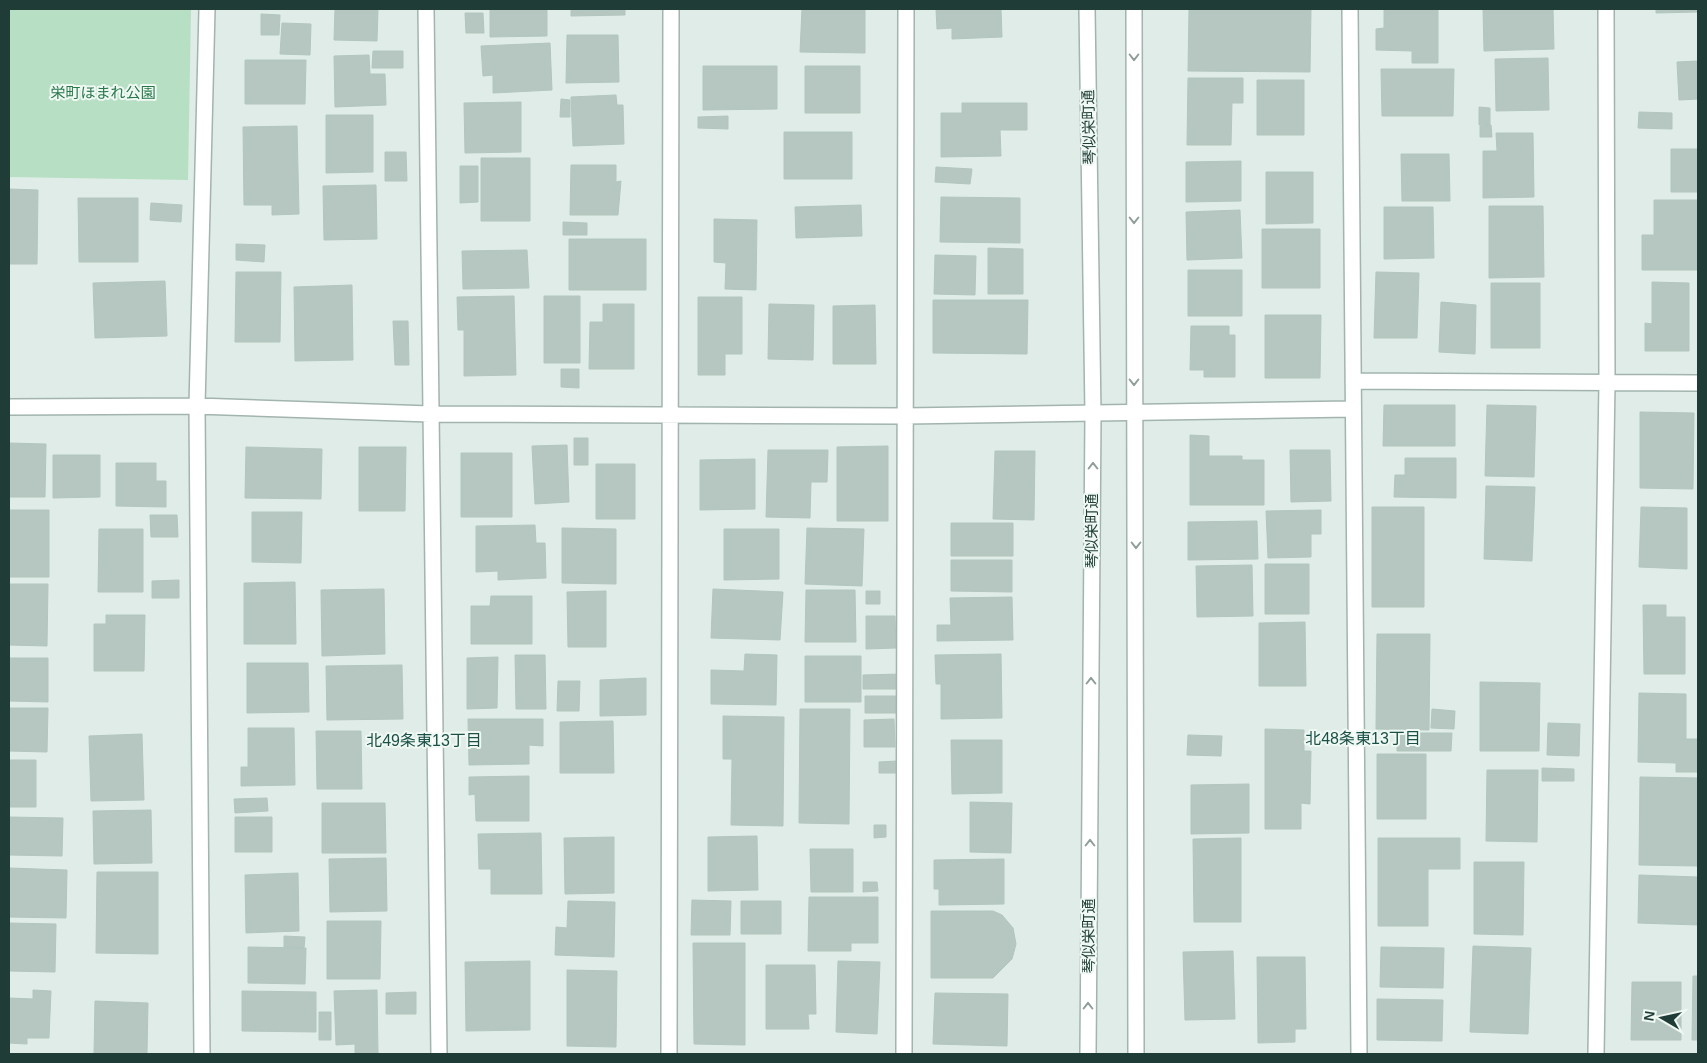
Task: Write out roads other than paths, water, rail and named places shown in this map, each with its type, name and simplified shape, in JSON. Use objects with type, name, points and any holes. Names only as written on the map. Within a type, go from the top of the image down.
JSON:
[{"type":"street","points":[[202,1054],[197,406],[207,9]]},
{"type":"street","points":[[426,9],[439,1054]]},
{"type":"street","points":[[669,1054],[671,9]]},
{"type":"street","points":[[904,1054],[906,9]]},
{"type":"street","name":"琴似栄町通","points":[[1088,9],[1093,414],[1088,1054]]},
{"type":"street","points":[[1134,9],[1136,1054]]},
{"type":"street","points":[[1350,9],[1359,1054]]},
{"type":"street","points":[[1596,1054],[1607,383],[1606,9]]},
{"type":"street","points":[[1353,381],[1698,383]]},
{"type":"street","points":[[9,407],[197,406],[430,414],[906,416],[1134,414],[1352,409]]},
{"type":"district","name":"北48条東13丁目","points":[[1363,738]]},
{"type":"district","name":"北49条東13丁目","points":[[424,740]]},
{"type":"park label","name":"栄町ほまれ公園","points":[[103,93]]}]
